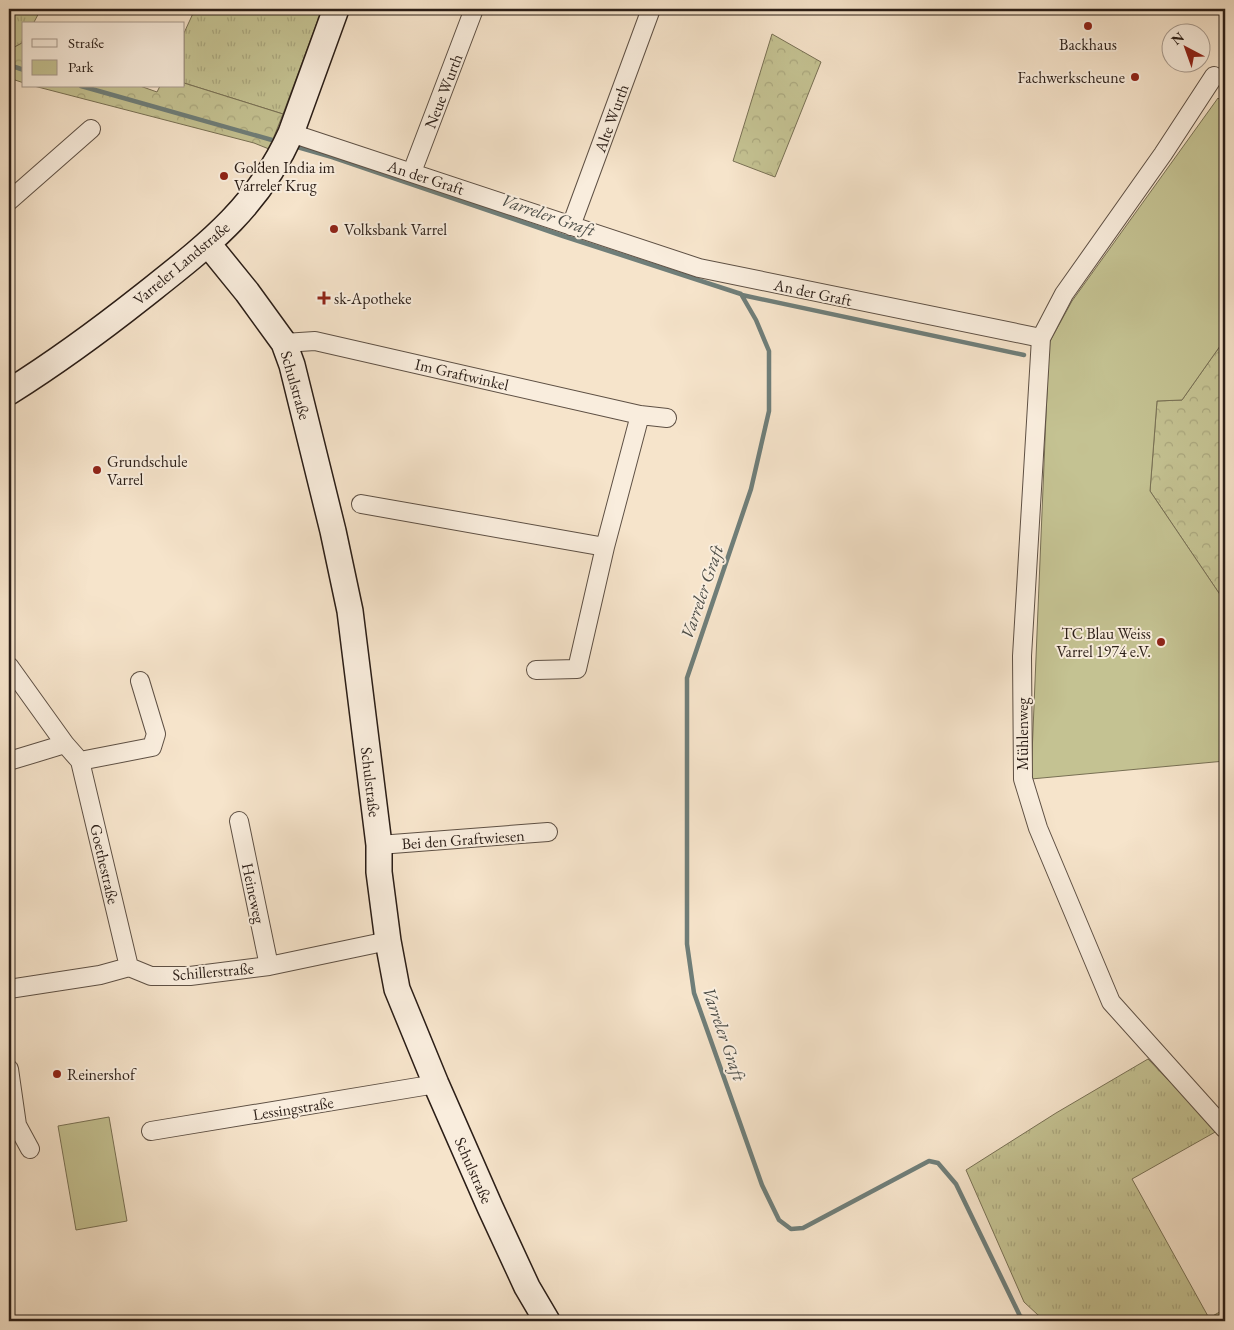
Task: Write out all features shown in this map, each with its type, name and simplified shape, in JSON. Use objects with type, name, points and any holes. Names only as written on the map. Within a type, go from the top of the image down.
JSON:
[{"type":"street","name":"Varreler Landstraße","points":[[9,392],[94,335],[208,244],[249,203],[274,168],[288,140],[336,9]]},
{"type":"street","name":"Neue Wurth","points":[[412,172],[474,9]]},
{"type":"street","name":"Alte Wurth","points":[[571,226],[651,9]]},
{"type":"street","points":[[1041,338],[1064,294],[1163,154],[1214,76]]},
{"type":"street","points":[[9,201],[91,129]]},
{"type":"street","name":"An der Graft","points":[[288,140],[412,172],[699,268],[1041,338]]},
{"type":"street","name":"Schulstraße","points":[[208,244],[247,292],[284,343],[292,365],[338,552],[350,611],[378,845],[379,872],[388,941],[397,989],[436,1084],[527,1287],[547,1321]]},
{"type":"street","name":"Mühlenweg","points":[[1041,338],[1022,656],[1022,779],[1038,828],[1111,1002],[1225,1129]]},
{"type":"street","name":"Im Graftwinkel","points":[[284,343],[315,340],[640,415],[667,418]]},
{"type":"street","points":[[536,670],[577,668],[605,547],[640,415]]},
{"type":"street","points":[[360,504],[605,547]]},
{"type":"street","name":"Goethestraße","points":[[9,666],[65,744],[80,761],[129,967]]},
{"type":"street","points":[[80,761],[152,747],[156,734],[140,681]]},
{"type":"street","points":[[9,762],[65,744]]},
{"type":"street","name":"Heineweg","points":[[239,821],[269,966]]},
{"type":"street","name":"Bei den Graftwiesen","points":[[378,845],[548,832]]},
{"type":"street","name":"Schillerstraße","points":[[129,967],[151,976],[190,976],[269,966],[388,941]]},
{"type":"street","points":[[9,989],[100,975],[129,967]]},
{"type":"street","points":[[9,1069],[17,1125],[30,1149]]},
{"type":"street","name":"Lessingstraße","points":[[150,1131],[436,1084]]},
{"type":"green space","points":[[9,9],[41,9],[34,22],[22,22],[22,43],[9,50]]},
{"type":"green space","points":[[195,9],[322,9],[283,114],[185,83],[185,31]]},
{"type":"green space","points":[[772,34],[821,62],[775,177],[733,161]]},
{"type":"green space","points":[[22,43],[22,82],[9,78],[9,50]]},
{"type":"green space","points":[[185,83],[283,114],[269,149],[254,143],[42,88],[146,88],[157,92],[159,88],[185,88]]},
{"type":"green space","points":[[1218,98],[1225,105],[1225,339],[1182,400],[1157,401],[1150,491],[1225,602],[1225,761],[1031,779],[1049,343],[1072,301]]},
{"type":"green space","points":[[1225,339],[1225,602],[1150,491],[1157,401],[1182,400]]},
{"type":"green space","points":[[1148,1059],[1217,1131],[1132,1179],[1209,1318],[1225,1309],[1225,1321],[1050,1321],[1038,1315],[1024,1302],[966,1170],[1056,1113]]},
{"type":"green space","points":[[109,1117],[127,1221],[76,1230],[58,1126]]},
{"type":"waterway","name":"Varreler Graft","points":[[9,65],[22,69]]},
{"type":"waterway","name":"Varreler Graft","points":[[88,88],[279,142]]},
{"type":"waterway","name":"Varreler Graft","points":[[294,146],[332,157],[563,236],[741,294],[756,320],[769,351],[769,411],[751,489],[687,678],[687,944],[694,993],[762,1185],[779,1220],[791,1229],[803,1228],[929,1161],[938,1163],[956,1184],[1020,1316],[1029,1321]]},
{"type":"waterway","points":[[742,295],[1024,355]]},
{"type":"place","name":"Backhaus","points":[[1088,26]]},
{"type":"place","name":"Fachwerkscheune","points":[[1135,77]]},
{"type":"place","name":"Golden India im Varreler Krug","points":[[224,176]]},
{"type":"place","name":"Volksbank Varrel","points":[[334,229]]},
{"type":"place","name":"sk-Apotheke","points":[[324,298]]},
{"type":"place","name":"Grundschule Varrel","points":[[97,470]]},
{"type":"place","name":"TC Blau Weiss Varrel 1974 e.V.","points":[[1161,642]]},
{"type":"place","name":"Reinershof","points":[[57,1074]]}]
